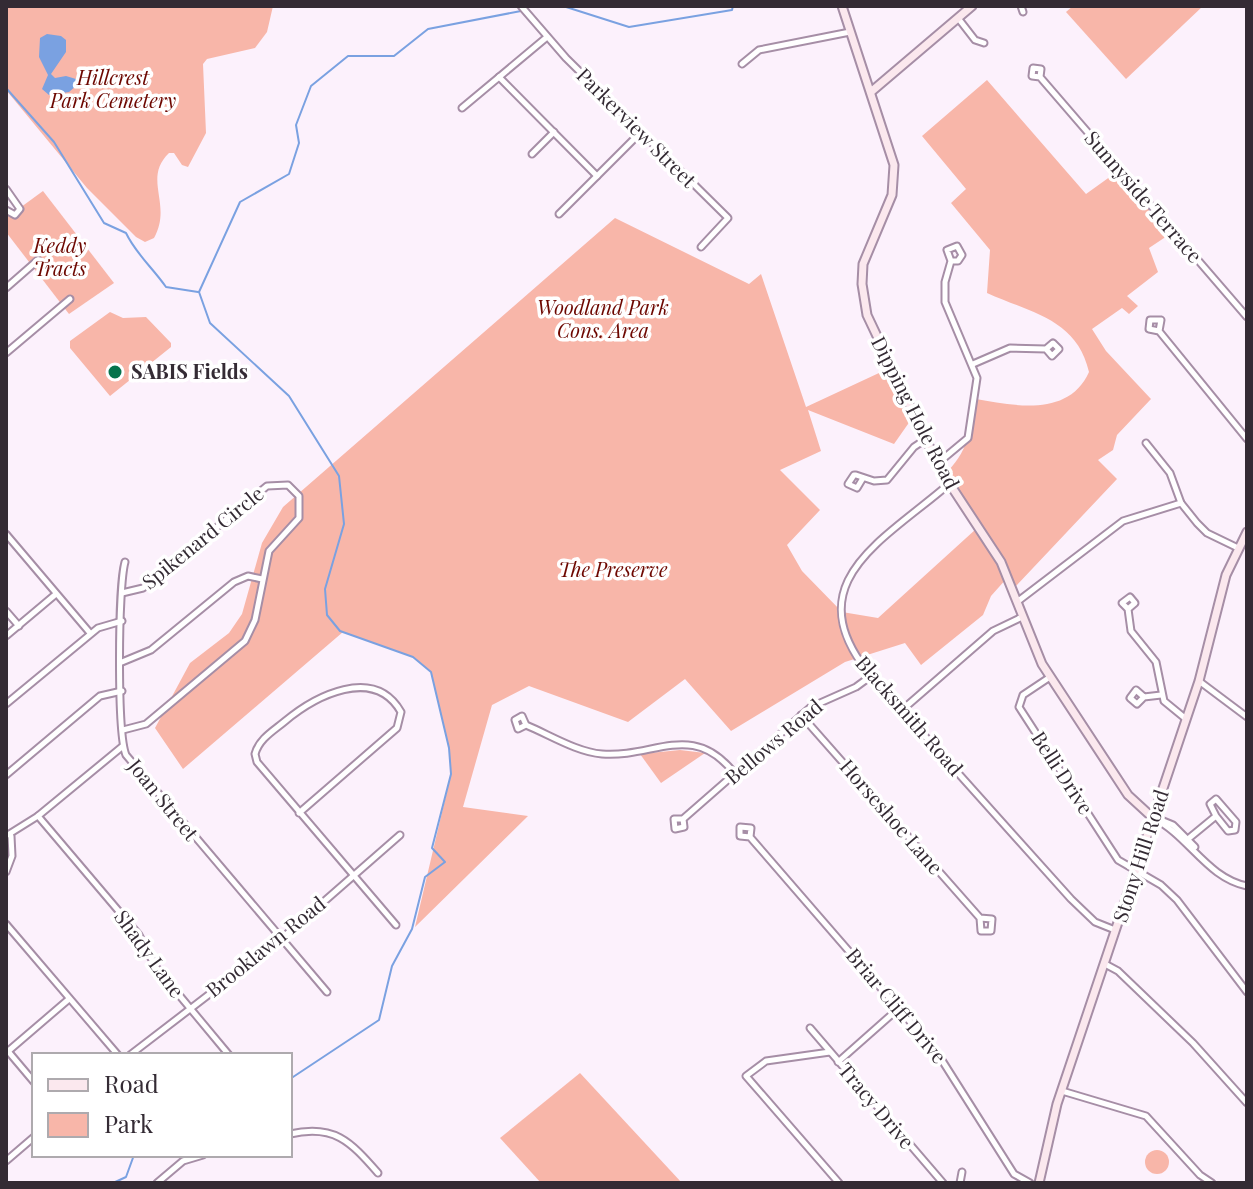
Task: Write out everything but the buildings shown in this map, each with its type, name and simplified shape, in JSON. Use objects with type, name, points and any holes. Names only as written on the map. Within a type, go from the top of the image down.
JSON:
[{"type":"main road","name":"Dipping Hole Road","points":[[842,6],[892,149],[894,184],[863,264],[863,303],[949,484],[994,551],[1017,602],[1030,642],[1128,795],[1153,818]]},
{"type":"main road","points":[[872,91],[972,6]]},
{"type":"main road","name":"Stony Hill Road","points":[[1039,1183],[1062,1091],[1199,681],[1226,575],[1247,532]]},
{"type":"street","name":"Parkerview Street","points":[[521,6],[547,37],[728,218],[701,247]]},
{"type":"street","points":[[958,18],[975,40],[984,43]]},
{"type":"street","points":[[742,64],[759,50],[851,32]]},
{"type":"street","points":[[462,108],[547,37]]},
{"type":"street","points":[[499,77],[597,176]]},
{"type":"street","name":"Sunnyside Terrace","points":[[1040,77],[1247,317]]},
{"type":"street","points":[[532,154],[554,132]]},
{"type":"street","points":[[559,214],[641,132]]},
{"type":"street","points":[[6,189],[20,209],[15,215],[6,210]]},
{"type":"street","points":[[6,288],[38,260]]},
{"type":"street","points":[[938,463],[963,444],[971,431],[977,385],[973,364],[945,302],[945,282],[951,261]]},
{"type":"street","points":[[6,353],[70,299]]},
{"type":"street","points":[[1159,331],[1247,439]]},
{"type":"street","points":[[973,364],[1010,348],[1046,349]]},
{"type":"street","points":[[863,478],[887,480],[914,447],[926,438]]},
{"type":"street","points":[[1146,443],[1170,473],[1181,503],[1202,528],[1238,548]]},
{"type":"street","name":"Blacksmith Road","points":[[949,484],[862,559],[844,587],[840,608],[842,631],[871,676],[1071,899],[1095,922],[1116,930]]},
{"type":"street","name":"Spikenard Circle","points":[[122,593],[143,588],[267,486],[288,485],[299,496],[301,511],[269,551],[255,620],[245,641],[146,724],[123,730]]},
{"type":"street","points":[[1017,602],[1123,521],[1181,503]]},
{"type":"street","points":[[6,534],[90,633]]},
{"type":"street","name":"Joan Street","points":[[125,562],[122,593],[123,746],[157,796],[327,992]]},
{"type":"street","points":[[122,662],[151,650],[234,582],[248,576],[262,579]]},
{"type":"street","points":[[6,636],[56,594]]},
{"type":"street","points":[[1128,609],[1130,629],[1156,662],[1161,695],[1170,707],[1186,719]]},
{"type":"street","points":[[6,611],[19,626]]},
{"type":"street","points":[[902,710],[993,631],[1022,617]]},
{"type":"street","points":[[6,704],[90,633],[106,624],[122,621]]},
{"type":"street","name":"Bellows Road","points":[[683,819],[801,715],[821,700],[856,687],[871,676]]},
{"type":"street","name":"Belli Drive","points":[[1050,677],[1023,695],[1019,707],[1118,860],[1136,872]]},
{"type":"street","points":[[1199,681],[1247,717]]},
{"type":"street","points":[[299,813],[397,728],[401,712],[389,695],[365,687],[321,696],[302,707],[257,745],[257,762],[299,813],[353,877],[396,925]]},
{"type":"street","points":[[6,775],[100,696],[122,691]]},
{"type":"street","points":[[1144,697],[1161,695]]},
{"type":"street","name":"Horseshoe Lane","points":[[801,715],[980,918]]},
{"type":"street","points":[[526,725],[602,754],[669,744],[695,745],[718,756],[735,774]]},
{"type":"street","points":[[6,872],[12,856],[8,836],[38,816],[123,746]]},
{"type":"street","points":[[1216,799],[1236,822],[1235,830],[1228,831],[1216,816],[1210,804],[1216,799]]},
{"type":"street","name":"Shady Lane","points":[[38,816],[139,935],[155,966],[227,1053]]},
{"type":"street","points":[[1188,839],[1216,816]]},
{"type":"street","points":[[1153,818],[1166,820],[1188,839],[1202,858]]},
{"type":"street","points":[[1153,818],[1221,876],[1247,886]]},
{"type":"street","name":"Brooklawn Road","points":[[132,1053],[281,939],[400,835]]},
{"type":"street","name":"Briar Cliff Drive","points":[[750,837],[945,1063],[1014,1174],[1030,1183]]},
{"type":"street","points":[[1136,872],[1161,885],[1177,900],[1247,992]]},
{"type":"street","points":[[6,924],[116,1053]]},
{"type":"street","points":[[1105,964],[1118,971],[1193,1043],[1247,1103]]},
{"type":"street","points":[[32,1080],[6,1051],[70,999]]},
{"type":"street","points":[[838,1062],[899,1008]]},
{"type":"street","name":"Tracy Drive","points":[[810,1028],[943,1183]]},
{"type":"street","points":[[830,1052],[766,1061],[749,1071],[747,1077],[839,1183]]},
{"type":"street","points":[[1062,1091],[1146,1116],[1200,1175],[1212,1183]]},
{"type":"street","points":[[292,1134],[317,1129],[343,1138],[378,1173]]},
{"type":"street","points":[[6,1161],[32,1139]]},
{"type":"street","points":[[157,1183],[183,1161],[196,1157]]},
{"type":"street","points":[[960,1183],[962,1172]]},
{"type":"street","points":[[1199,1183],[1200,1175]]},
{"type":"green space","name":"Hillcrest Park Cemetery","points":[[6,6],[273,6],[267,32],[255,48],[207,59],[203,64],[206,133],[188,167],[182,165],[174,153],[169,153],[161,163],[157,182],[161,214],[154,238],[145,242],[136,237],[87,188],[6,90]]},
{"type":"green space","points":[[1073,6],[1203,6],[1126,79],[1066,12]]},
{"type":"green space","points":[[987,80],[1086,194],[1118,171],[1170,234],[1149,248],[1158,272],[1127,296],[1138,306],[1129,314],[1122,308],[1092,329],[1106,351],[1151,399],[1117,435],[1113,450],[1098,460],[1117,479],[1014,588],[1007,578],[991,596],[983,615],[921,665],[905,643],[845,662],[731,731],[685,679],[628,722],[529,686],[492,705],[463,807],[528,816],[415,927],[451,774],[449,748],[431,672],[413,657],[343,632],[183,769],[155,728],[190,663],[229,633],[242,614],[262,543],[283,507],[615,218],[749,284],[761,274],[806,407],[894,366],[915,414],[894,444],[808,410],[821,451],[780,470],[820,510],[787,545],[802,571],[842,612],[878,618],[976,529],[944,475],[967,440],[976,399],[1024,405],[1055,402],[1080,386],[1089,372],[1083,354],[1063,329],[1050,320],[987,293],[990,250],[951,203],[966,189],[922,136]]},
{"type":"green space","name":"Keddy Tracts","points":[[43,191],[114,283],[69,314],[6,232],[6,218]]},
{"type":"green space","name":"SABIS Fields","points":[[110,312],[123,318],[146,317],[171,343],[171,347],[110,396],[70,348],[70,341]]},
{"type":"green space","points":[[680,750],[705,753],[661,783],[640,754]]},
{"type":"green space","points":[[580,1073],[682,1183],[541,1183],[500,1138]]},
{"type":"green space","points":[[1157,1150],[1166,1153],[1169,1162],[1166,1171],[1157,1174],[1148,1171],[1145,1162],[1148,1153]]},
{"type":"water","points":[[47,34],[66,40],[66,52],[51,74],[55,78],[66,76],[76,79],[77,85],[69,92],[49,95],[42,89],[48,75],[39,57],[40,38]]},
{"type":"waterway","points":[[563,6],[629,27],[732,10],[733,6]]},
{"type":"waterway","points":[[292,1078],[379,1020],[392,966],[412,929],[425,877],[445,862],[432,848],[451,774],[449,748],[431,672],[413,657],[340,631],[327,615],[325,589],[344,524],[339,476],[289,396],[210,323],[199,292],[240,202],[289,174],[299,143],[296,125],[311,86],[348,56],[394,56],[428,29],[521,11]]},
{"type":"waterway","points":[[6,88],[54,142],[104,223],[126,233],[166,287],[198,292]]},
{"type":"waterway","points":[[113,1183],[126,1177],[133,1157]]},
{"type":"place","name":"SABIS Fields","points":[[115,372]]},
{"type":"park label","name":"Woodland Park Cons. Area","points":[[603,320]]},
{"type":"park label","name":"The Preserve","points":[[613,570]]}]
